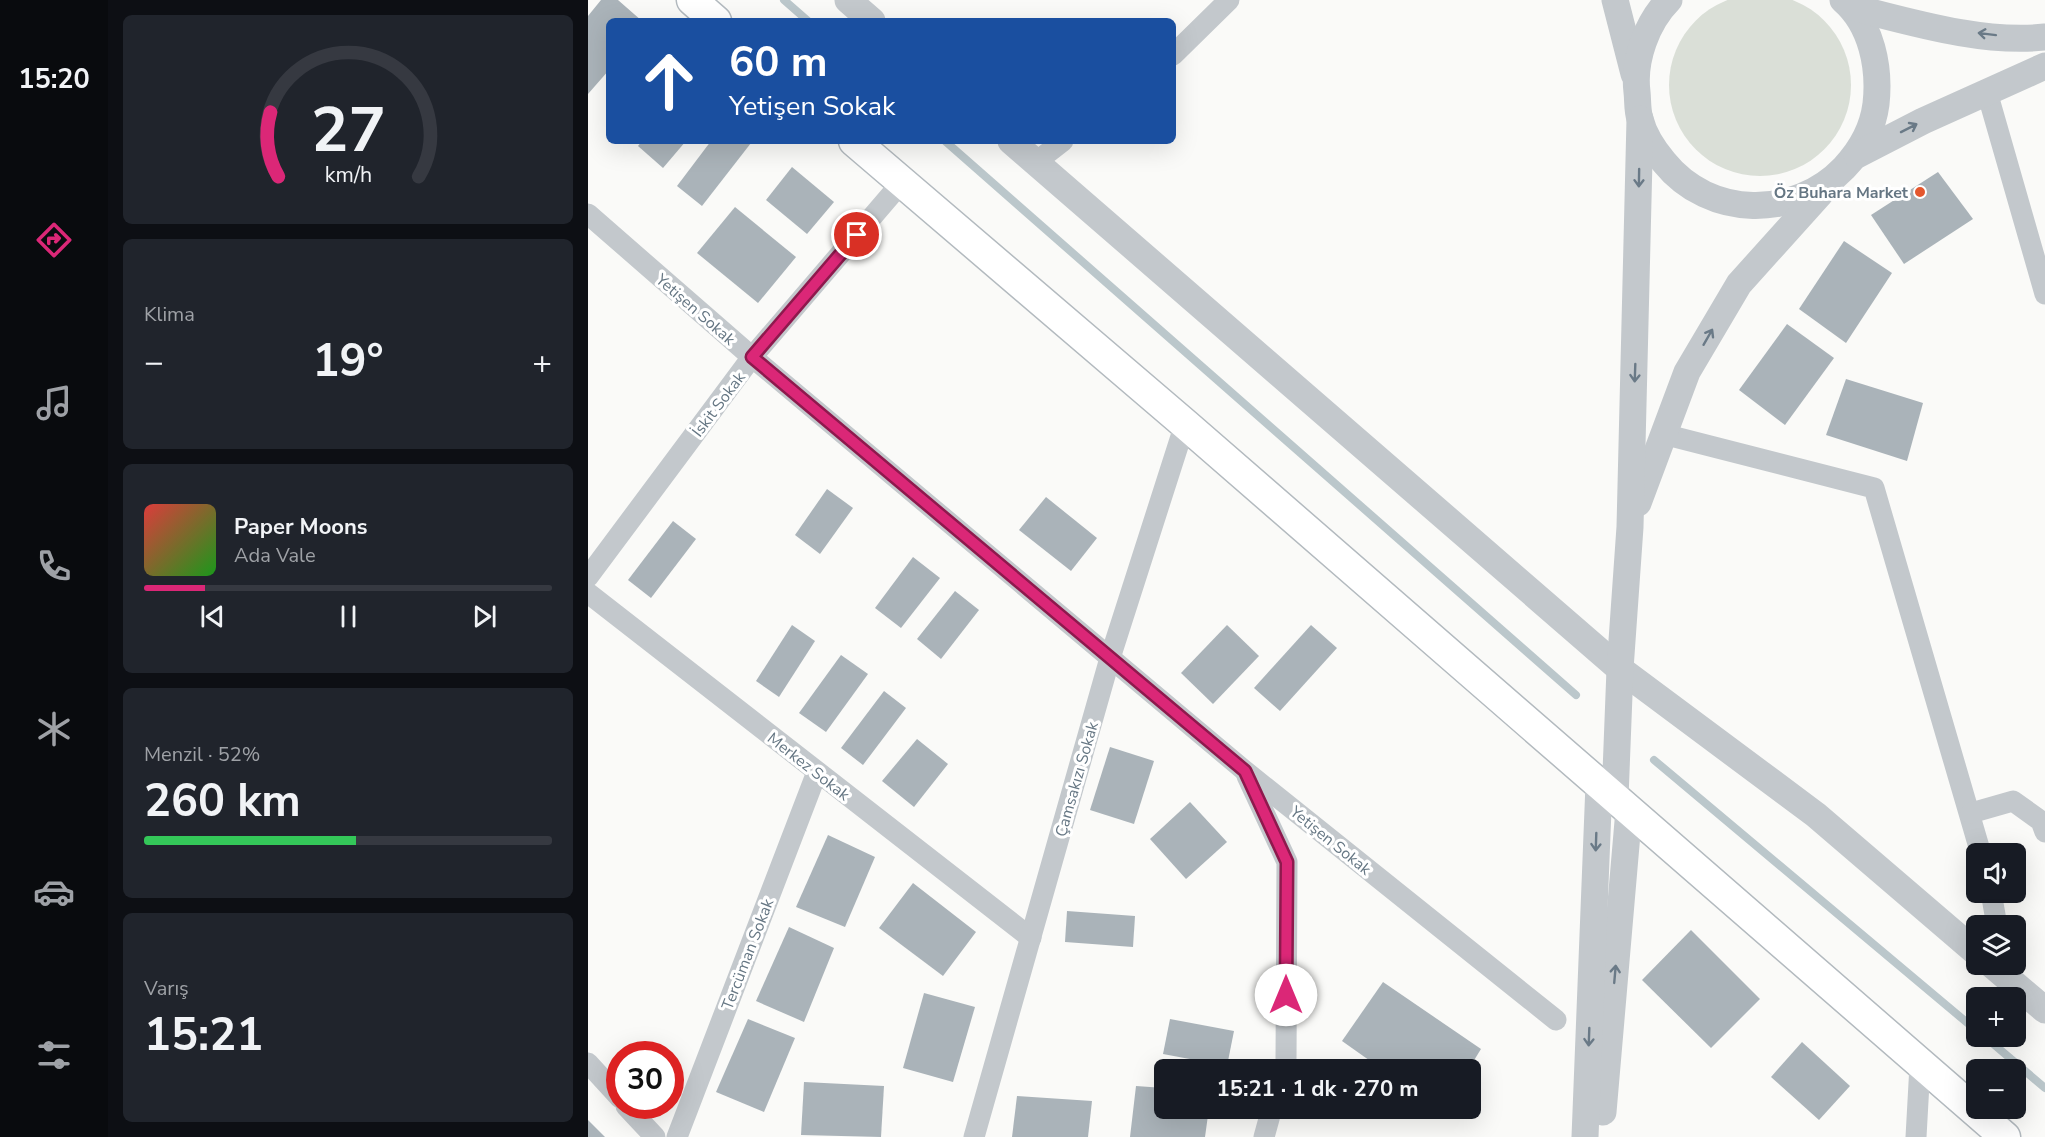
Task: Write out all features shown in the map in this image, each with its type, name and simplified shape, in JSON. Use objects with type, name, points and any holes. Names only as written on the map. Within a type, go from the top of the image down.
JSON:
[{"type":"main road","points":[[692,0],[713,18]]},
{"type":"main road","points":[[858,144],[1185,424],[2004,1137]]},
{"type":"street","points":[[848,0],[869,18]]},
{"type":"street","points":[[1176,52],[1229,0]]},
{"type":"street","points":[[1601,1137],[1620,669],[1630,527],[1640,119],[1636,81],[1615,0]]},
{"type":"street","points":[[1636,81],[1645,37],[1669,0]]},
{"type":"street","points":[[1847,3],[1933,28],[2024,39],[2045,37]]},
{"type":"street","points":[[1847,3],[1871,41],[1879,80],[1874,119],[1857,155]]},
{"type":"street","points":[[1630,527],[1688,372],[1739,284],[1829,183],[1857,155],[2045,66]]},
{"type":"street","points":[[1987,92],[2045,294]]},
{"type":"street","points":[[1640,119],[1653,149],[1673,174],[1700,193],[1730,204],[1762,207],[1794,201],[1829,183]]},
{"type":"street","points":[[1015,144],[1620,669],[1816,815],[1966,943]]},
{"type":"street","points":[[1036,162],[1059,144]]},
{"type":"street","name":"İskit Sokak","points":[[588,577],[752,357],[902,182]]},
{"type":"street","name":"Yetişen Sokak","points":[[588,214],[752,357],[1245,771],[1556,1020]]},
{"type":"street","name":"Çamsakızı Sokak","points":[[975,1137],[1110,658],[1185,424]]},
{"type":"street","points":[[1663,434],[1874,488],[1978,843]]},
{"type":"street","name":"Merkez Sokak","points":[[588,593],[1031,938]]},
{"type":"street","points":[[1245,771],[1287,862],[1286,1059]]},
{"type":"street","name":"Tercüman Sokak","points":[[677,1137],[817,772]]},
{"type":"street","points":[[1585,1137],[1614,797]]},
{"type":"street","points":[[1971,813],[2013,801],[2041,821],[2045,832]]},
{"type":"street","points":[[2004,975],[2045,1010]]},
{"type":"street","points":[[588,1063],[606,1083]]},
{"type":"street","points":[[1916,1137],[1920,1065]]},
{"type":"street","points":[[638,1119],[655,1137]]},
{"type":"street","points":[[1264,1137],[1269,1119]]},
{"type":"shaded area","points":[[1732,-1],[1795,1],[1824,21],[1844,50],[1851,85],[1849,103],[1844,120],[1835,135],[1824,149],[1810,160],[1795,169],[1778,174],[1760,176],[1742,174],[1725,169],[1710,160],[1696,149],[1685,135],[1676,120],[1671,103],[1669,85],[1676,50],[1696,21],[1710,10]]},
{"type":"building","points":[[601,0],[618,0],[639,18],[606,18],[606,73],[588,94],[588,16]]},
{"type":"building","points":[[640,144],[683,144],[663,168],[638,146]]},
{"type":"building","points":[[709,144],[750,144],[702,206],[677,186]]},
{"type":"building","points":[[792,167],[834,202],[807,234],[766,200]]},
{"type":"building","points":[[1938,172],[1973,219],[1904,264],[1871,215]]},
{"type":"building","points":[[735,207],[796,257],[758,303],[697,253]]},
{"type":"building","points":[[1844,241],[1892,273],[1846,343],[1799,309]]},
{"type":"building","points":[[1787,324],[1834,358],[1785,425],[1739,390]]},
{"type":"building","points":[[1846,379],[1923,403],[1907,461],[1826,435]]},
{"type":"building","points":[[827,489],[853,508],[820,554],[795,535]]},
{"type":"building","points":[[1046,497],[1097,538],[1071,571],[1019,530]]},
{"type":"building","points":[[673,521],[696,539],[651,598],[628,580]]},
{"type":"building","points":[[913,557],[940,578],[901,628],[875,608]]},
{"type":"building","points":[[955,591],[979,610],[941,659],[917,639]]},
{"type":"building","points":[[792,625],[815,641],[779,697],[756,681]]},
{"type":"building","points":[[1227,625],[1259,656],[1213,704],[1181,673]]},
{"type":"building","points":[[1311,625],[1337,648],[1280,711],[1254,688]]},
{"type":"building","points":[[841,655],[868,674],[826,732],[799,713]]},
{"type":"building","points":[[884,691],[906,708],[863,765],[841,748]]},
{"type":"building","points":[[917,739],[948,764],[914,807],[882,781]]},
{"type":"building","points":[[1110,747],[1154,761],[1134,824],[1090,810]]},
{"type":"building","points":[[1190,802],[1227,842],[1186,879],[1150,839]]},
{"type":"building","points":[[828,835],[875,857],[845,927],[796,907]]},
{"type":"building","points":[[913,883],[976,932],[943,976],[879,928]]},
{"type":"building","points":[[1067,911],[1135,916],[1133,947],[1065,942]]},
{"type":"building","points":[[789,927],[834,948],[804,1022],[756,1001]]},
{"type":"building","points":[[1691,930],[1760,999],[1711,1048],[1642,980]]},
{"type":"building","points":[[1383,982],[1481,1049],[1475,1059],[1367,1059],[1342,1041]]},
{"type":"building","points":[[924,993],[975,1007],[953,1082],[903,1068]]},
{"type":"building","points":[[748,1019],[795,1038],[764,1112],[716,1092]]},
{"type":"building","points":[[1170,1019],[1234,1031],[1228,1059],[1190,1059],[1163,1054]]},
{"type":"building","points":[[1802,1042],[1850,1086],[1819,1120],[1771,1077]]},
{"type":"building","points":[[804,1082],[884,1086],[881,1137],[801,1135]]},
{"type":"building","points":[[1136,1086],[1154,1087],[1154,1119],[1207,1119],[1205,1137],[1130,1137]]},
{"type":"building","points":[[1017,1096],[1092,1101],[1088,1137],[1012,1137]]},
{"type":"building","points":[[588,1120],[605,1137],[588,1137]]},
{"type":"waterway","points":[[784,0],[805,18]]},
{"type":"waterway","points":[[948,144],[1576,695]]},
{"type":"waterway","points":[[1654,760],[1966,1022]]},
{"type":"waterway","points":[[1997,1047],[2045,1088]]},
{"type":"place","name":"Öz Buhara Market","points":[[1920,192]]},
{"type":"route","points":[[857,235],[752,357],[1245,771],[1287,862],[1286,995]]}]
